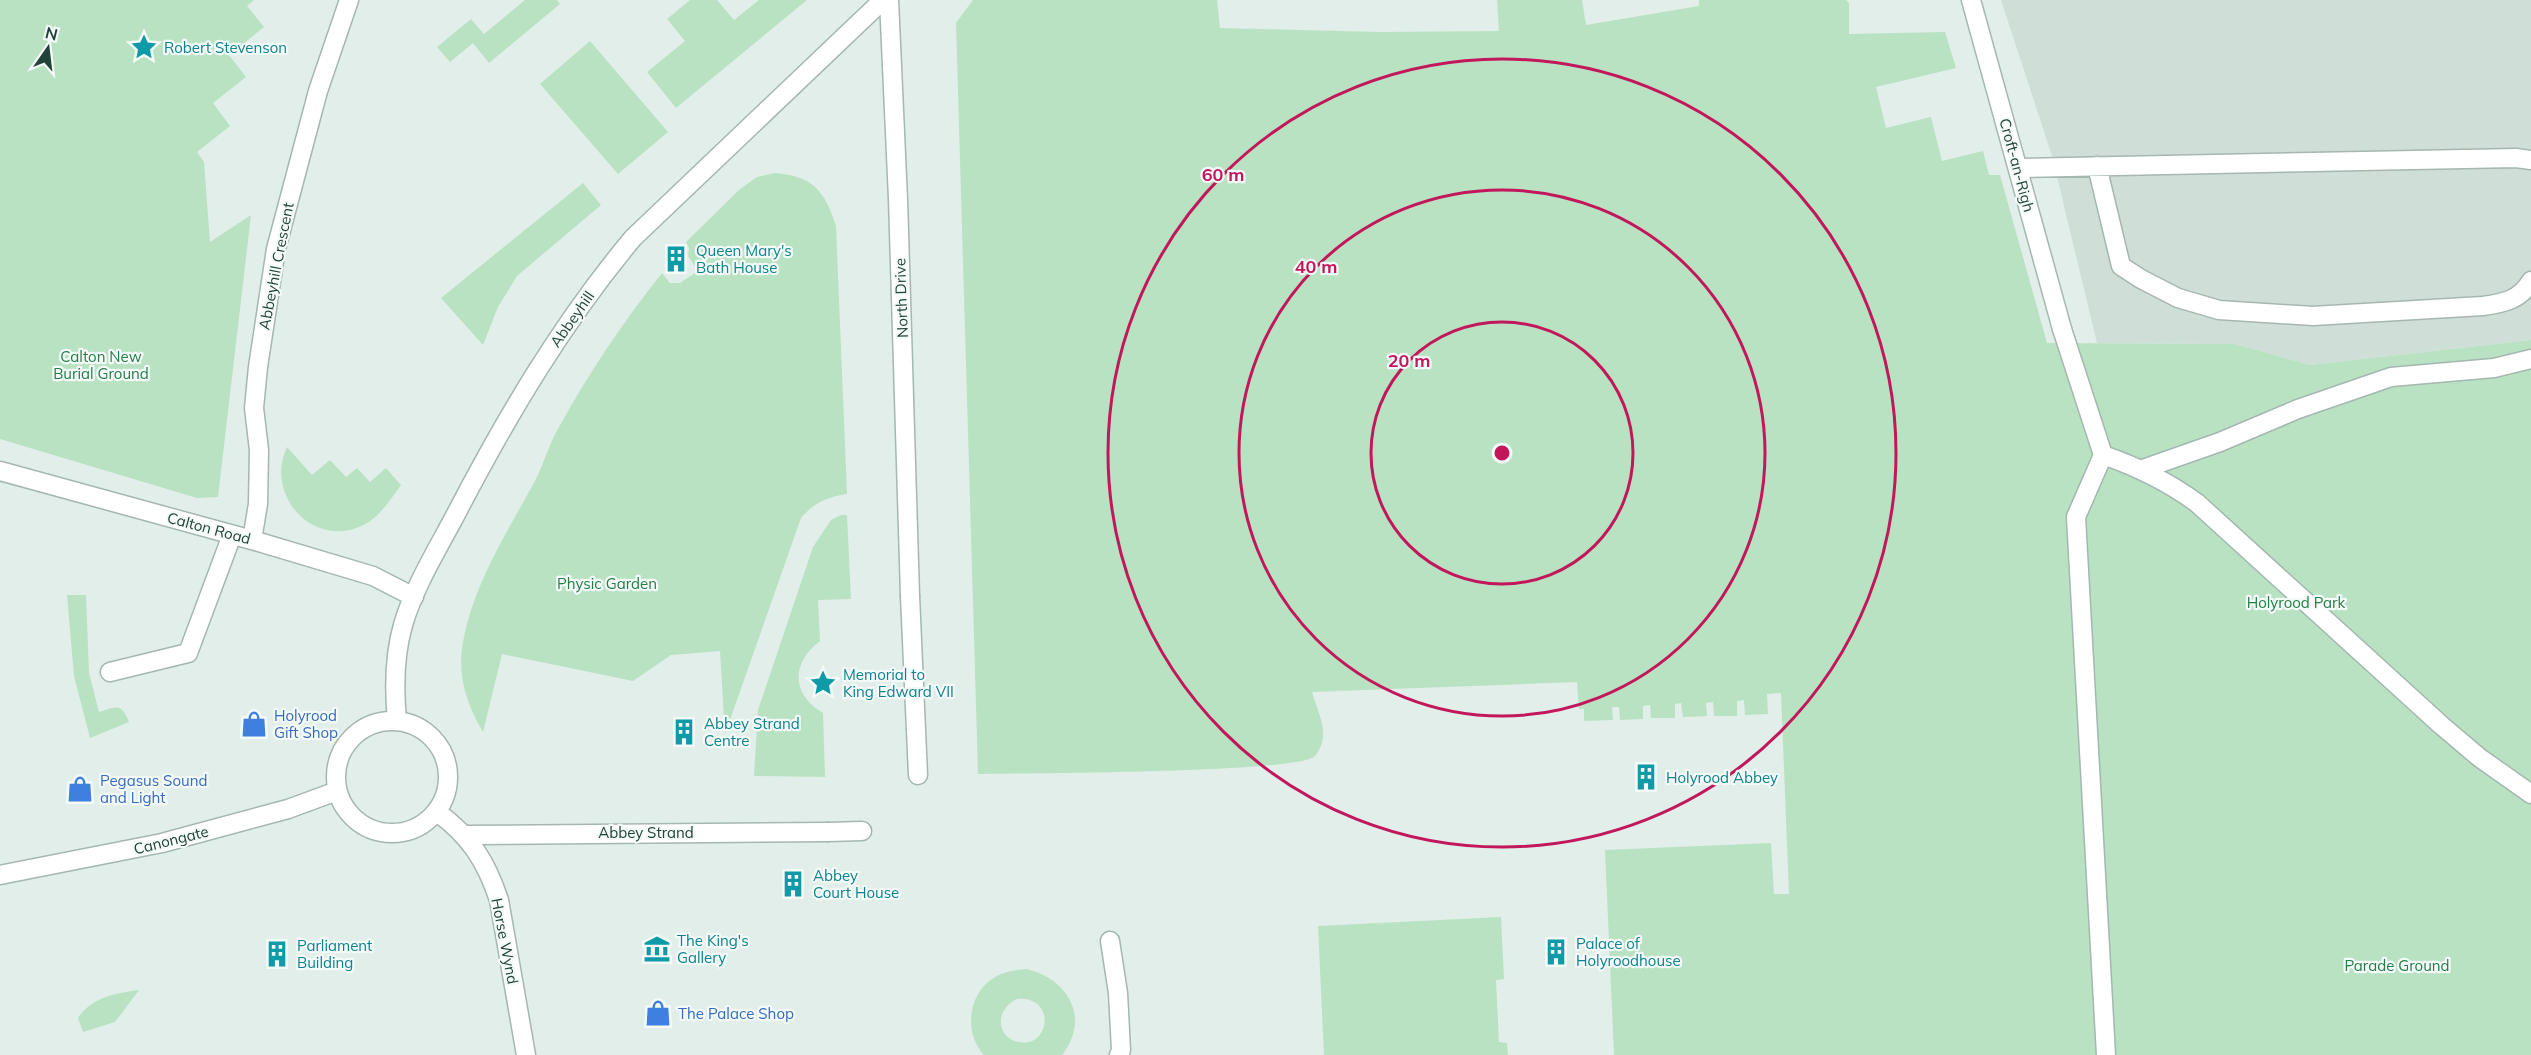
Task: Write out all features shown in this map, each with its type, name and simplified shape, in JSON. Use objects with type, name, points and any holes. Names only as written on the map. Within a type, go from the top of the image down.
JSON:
[{"type":"street","name":"Abbeyhill","points":[[397,721],[395,692],[398,649],[403,625],[414,597],[473,481],[519,397],[601,278],[648,224],[884,0]]},
{"type":"street","name":"North Drive","points":[[889,0],[899,210],[910,596],[918,775]]},
{"type":"street","name":"Croft-an-Righ","points":[[1971,0],[2062,329],[2103,455]]},
{"type":"street","name":"Abbeyhill Crescent","points":[[252,540],[258,504],[259,450],[254,408],[276,249],[316,100],[346,1]]},
{"type":"street","points":[[2018,168],[2504,158],[2531,160]]},
{"type":"street","points":[[2097,166],[2121,266],[2178,298],[2219,310],[2313,316],[2483,306],[2506,303],[2531,283]]},
{"type":"street","points":[[2143,469],[2220,442],[2298,409],[2391,377],[2494,368],[2531,359]]},
{"type":"street","points":[[2106,1055],[2076,517],[2103,455],[2143,469],[2172,485],[2196,503],[2480,759],[2531,794]]},
{"type":"street","name":"Calton Road","points":[[0,471],[252,540],[373,576],[414,597]]},
{"type":"street","points":[[110,672],[188,653],[232,535]]},
{"type":"street","points":[[397,721],[408,723],[427,733],[442,750],[448,771],[448,782],[437,812],[408,831],[387,833],[376,831],[356,821],[342,804],[338,791],[336,772],[338,761],[348,742],[365,727],[376,723],[397,721]]},
{"type":"street","name":"Canongate","points":[[0,875],[162,843],[288,810],[338,791]]},
{"type":"street","name":"Horse Wynd","points":[[437,812],[465,835],[492,879],[498,900],[526,1055]]},
{"type":"street","name":"Abbey Strand","points":[[465,835],[862,831]]},
{"type":"street","points":[[1110,941],[1118,993],[1121,1050],[1119,1055]]},
{"type":"shaded area","points":[[2001,0],[2531,0],[2531,340],[2310,365],[2235,344],[2097,343],[2052,156]]},
{"type":"green space","name":"Calton New Burial Ground","points":[[0,0],[254,0],[247,6],[264,27],[229,55],[246,77],[213,103],[230,126],[197,152],[204,162],[210,242],[251,215],[218,497],[197,498],[0,439]]},
{"type":"green space","points":[[525,0],[557,0],[560,4],[489,63],[473,43],[450,62],[437,47],[471,19],[484,34]]},
{"type":"green space","points":[[690,0],[717,0],[734,20],[759,0],[807,0],[676,108],[647,72],[685,41],[667,19]]},
{"type":"green space","points":[[973,0],[1217,0],[1220,28],[1380,32],[1499,31],[1497,0],[1582,0],[1586,25],[1699,6],[1699,0],[1846,0],[1849,3],[1849,34],[1945,32],[1956,68],[1876,87],[1886,128],[1931,117],[1942,161],[1983,151],[1989,175],[2000,175],[2047,343],[2235,344],[2310,365],[2531,340],[2531,1055],[1614,1055],[1605,850],[1771,843],[1774,894],[1789,894],[1781,693],[1767,694],[1768,714],[1745,715],[1744,700],[1737,701],[1737,716],[1714,716],[1713,702],[1706,703],[1707,716],[1683,717],[1681,703],[1675,704],[1675,718],[1651,718],[1650,705],[1643,706],[1643,719],[1620,720],[1619,707],[1612,707],[1613,720],[1584,721],[1584,709],[1579,709],[1577,682],[1312,692],[1322,724],[1323,740],[1315,756],[1298,762],[1213,769],[978,774],[956,23]]},
{"type":"green space","points":[[590,41],[668,132],[618,174],[540,84]]},
{"type":"green space","name":"Physic Garden","points":[[775,173],[799,178],[816,187],[827,203],[836,226],[847,494],[821,502],[801,518],[725,734],[720,651],[671,655],[633,681],[502,654],[483,732],[465,692],[461,671],[462,649],[467,626],[482,582],[536,479],[555,435],[581,388],[662,273],[670,283],[680,283],[698,271],[688,256],[689,248],[686,242],[740,189],[757,177]]},
{"type":"green space","points":[[583,183],[601,205],[517,276],[498,307],[483,345],[441,298]]},
{"type":"green space","points":[[287,447],[312,475],[330,460],[346,477],[357,468],[370,482],[386,468],[401,485],[383,509],[366,524],[341,531],[324,529],[308,522],[296,511],[287,497],[282,481],[282,464]]},
{"type":"green space","points":[[847,515],[851,599],[818,600],[820,641],[804,659],[799,678],[800,688],[805,697],[823,713],[825,777],[754,776],[758,710],[813,547],[831,520]]},
{"type":"green space","points":[[67,595],[86,595],[89,673],[99,712],[120,709],[129,722],[90,738],[74,676]]},
{"type":"green space","points":[[1501,917],[1504,979],[1496,980],[1499,1042],[1507,1043],[1508,1055],[1324,1055],[1318,926]]},
{"type":"green space","points":[[1027,969],[1054,981],[1071,1002],[1075,1027],[1071,1041],[1062,1055],[984,1055],[977,1046],[971,1024],[974,1003],[979,993],[986,984],[999,975]],"holes":[[[1017,999],[1030,1000],[1039,1005],[1043,1013],[1045,1022],[1043,1030],[1029,1042],[1014,1041],[1004,1033],[1001,1018],[1008,1005]]]},
{"type":"green space","points":[[139,990],[115,1022],[83,1032],[78,1018],[90,1005],[105,997]]},
{"type":"place","name":"Robert Stevenson","points":[[144,47]]},
{"type":"place","name":"Queen Mary's Bath House","points":[[676,259]]},
{"type":"place","name":"Memorial to King Edward VII","points":[[823,683]]},
{"type":"place","name":"Holyrood Gift Shop","points":[[254,724]]},
{"type":"place","name":"Abbey Strand Centre","points":[[684,732]]},
{"type":"place","name":"Holyrood Abbey","points":[[1646,777]]},
{"type":"place","name":"Pegasus Sound and Light","points":[[80,789]]},
{"type":"place","name":"Abbey Court House","points":[[793,884]]},
{"type":"place","name":"The King's Gallery","points":[[657,949]]},
{"type":"place","name":"Palace of Holyroodhouse","points":[[1556,952]]},
{"type":"place","name":"Parliament Building","points":[[277,954]]},
{"type":"place","name":"The Palace Shop","points":[[658,1013]]},
{"type":"park label","name":"Holyrood Park","points":[[2296,602]]},
{"type":"park label","name":"Parade Ground","points":[[2397,965]]}]
